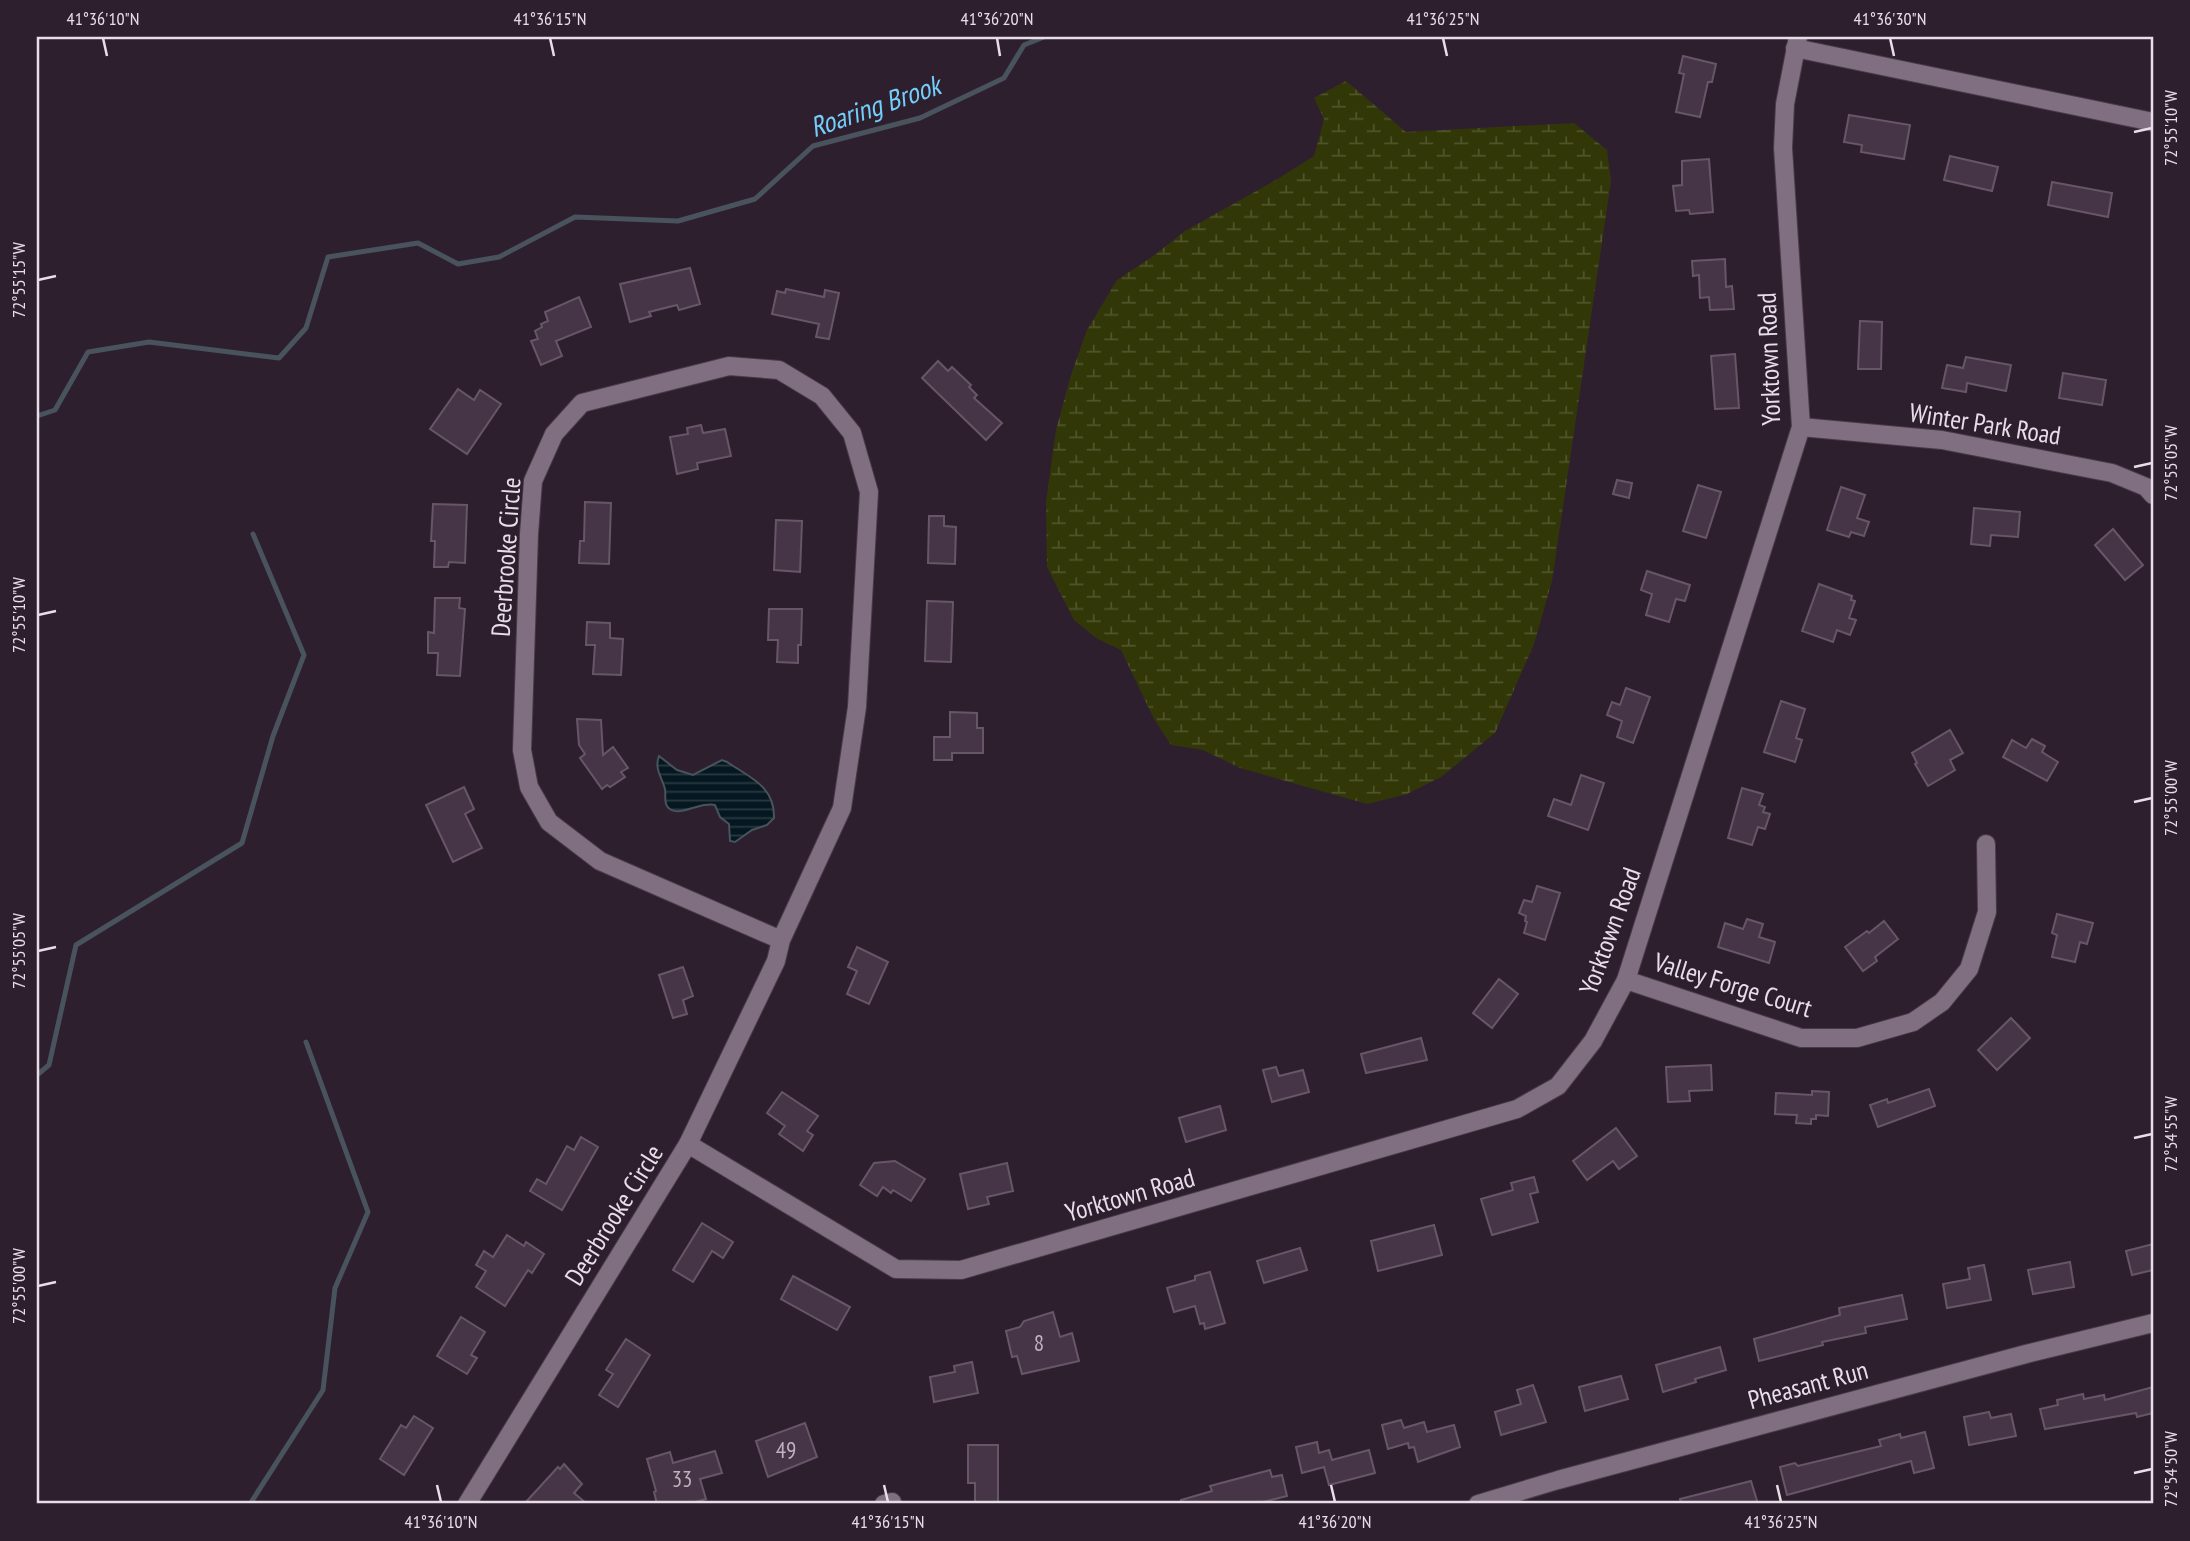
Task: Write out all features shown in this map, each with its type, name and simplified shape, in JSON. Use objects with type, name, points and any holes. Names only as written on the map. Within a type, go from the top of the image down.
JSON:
[{"type":"street","points":[[1797,43],[2153,122]]},
{"type":"street","name":"Yorktown Road","points":[[688,1144],[897,1269],[961,1270],[1517,1109],[1558,1086],[1593,1041],[1626,980],[1801,427],[1783,148],[1785,104],[1797,43]]},
{"type":"street","name":"Deerbrooke Circle","points":[[467,1504],[688,1144],[770,973],[781,940],[842,808],[857,707],[869,492],[852,433],[822,396],[779,370],[729,366],[582,402],[554,434],[533,481],[522,750],[529,787],[549,822],[600,861],[781,940]]},
{"type":"street","name":"Winter Park Road","points":[[1801,427],[1942,440],[2073,465],[2112,473],[2146,487],[2153,495]]},
{"type":"street","name":"Valley Forge Court","points":[[1626,980],[1801,1038],[1857,1038],[1913,1022],[1942,1002],[1969,969],[1987,912],[1986,844]]},
{"type":"street","name":"Pheasant Run","points":[[1478,1504],[1585,1472],[2153,1323]]},
{"type":"green space","points":[[1346,81],[1406,132],[1574,123],[1607,150],[1611,181],[1552,581],[1534,644],[1495,733],[1441,777],[1407,794],[1367,804],[1240,768],[1203,750],[1171,745],[1154,719],[1121,650],[1096,638],[1074,620],[1047,567],[1046,502],[1056,430],[1087,330],[1117,280],[1185,231],[1314,156],[1324,119],[1314,98]]},
{"type":"water","points":[[659,756],[677,770],[693,775],[722,760],[727,762],[765,790],[773,807],[774,818],[767,825],[752,830],[735,842],[730,841],[729,824],[720,817],[715,805],[702,805],[682,811],[671,810],[666,804],[665,789],[658,769]]},
{"type":"building","points":[[1683,56],[1716,64],[1712,82],[1708,82],[1700,117],[1676,112],[1684,74],[1679,73]]},
{"type":"building","points":[[1849,115],[1910,125],[1904,159],[1861,152],[1862,145],[1844,142]]},
{"type":"building","points":[[1950,156],[1998,167],[1992,191],[1944,180]]},
{"type":"building","points":[[1709,159],[1713,212],[1690,214],[1689,210],[1676,211],[1673,186],[1682,185],[1682,161]]},
{"type":"building","points":[[2052,182],[2112,193],[2108,217],[2048,205]]},
{"type":"building","points":[[1725,259],[1726,287],[1732,286],[1734,309],[1710,310],[1709,297],[1700,298],[1699,275],[1693,276],[1692,261]]},
{"type":"building","points":[[690,268],[700,304],[679,310],[677,305],[649,312],[651,316],[630,322],[620,284]]},
{"type":"building","points":[[786,289],[824,297],[825,290],[839,293],[829,339],[816,337],[819,324],[772,314],[777,291],[785,293]]},
{"type":"building","points":[[579,297],[591,327],[556,341],[562,356],[541,365],[531,341],[538,339],[535,331],[548,321],[545,312]]},
{"type":"building","points":[[1860,321],[1882,322],[1881,369],[1858,369]]},
{"type":"building","points":[[1735,354],[1739,408],[1715,409],[1711,356]]},
{"type":"building","points":[[1966,357],[2011,365],[2006,391],[1967,383],[1966,392],[1942,388],[1947,365],[1963,368]]},
{"type":"building","points":[[938,361],[948,371],[952,367],[971,385],[969,387],[977,395],[974,398],[1002,423],[986,440],[922,378]]},
{"type":"building","points":[[2063,373],[2106,380],[2102,405],[2059,398]]},
{"type":"building","points":[[458,389],[474,400],[480,390],[501,404],[467,454],[430,429]]},
{"type":"building","points":[[701,425],[703,433],[725,429],[731,456],[697,463],[698,469],[677,474],[670,437],[688,434],[687,428]]},
{"type":"building","points":[[1617,480],[1632,483],[1629,498],[1613,494]]},
{"type":"building","points":[[1698,485],[1721,492],[1706,538],[1683,531]]},
{"type":"building","points":[[1841,487],[1865,495],[1857,518],[1869,522],[1864,536],[1851,532],[1849,537],[1827,530]]},
{"type":"building","points":[[585,502],[611,503],[609,564],[579,563],[580,541],[584,541]]},
{"type":"building","points":[[433,504],[467,505],[465,563],[449,562],[448,567],[434,567],[435,541],[431,541]]},
{"type":"building","points":[[1974,508],[2020,512],[2018,537],[1991,535],[1990,546],[1971,544]]},
{"type":"building","points":[[929,516],[944,516],[944,526],[956,527],[955,564],[928,563]]},
{"type":"building","points":[[776,520],[802,521],[800,572],[774,570]]},
{"type":"building","points":[[2113,529],[2143,565],[2125,580],[2095,545]]},
{"type":"building","points":[[1647,571],[1690,585],[1685,601],[1676,599],[1669,622],[1646,615],[1652,594],[1641,590]]},
{"type":"building","points":[[1819,584],[1852,596],[1851,600],[1855,601],[1849,618],[1856,620],[1850,635],[1837,630],[1833,642],[1802,631]]},
{"type":"building","points":[[435,598],[460,598],[459,608],[465,609],[460,676],[437,675],[438,653],[428,653],[428,632],[434,633]]},
{"type":"building","points":[[927,601],[953,602],[951,662],[925,661]]},
{"type":"building","points":[[769,609],[802,609],[798,663],[777,662],[778,640],[768,640]]},
{"type":"building","points":[[587,622],[610,623],[610,638],[623,639],[621,675],[593,674],[595,645],[586,645]]},
{"type":"building","points":[[1626,688],[1650,697],[1633,743],[1617,737],[1622,721],[1607,715],[1612,702],[1620,705]]},
{"type":"building","points":[[1781,701],[1805,709],[1796,738],[1802,740],[1795,762],[1764,752]]},
{"type":"building","points":[[950,712],[977,713],[977,728],[983,728],[983,753],[952,753],[952,760],[934,760],[934,737],[950,737]]},
{"type":"building","points":[[577,719],[601,720],[603,755],[613,747],[628,768],[621,772],[625,777],[610,787],[607,785],[602,789],[580,758],[585,754],[579,745]]},
{"type":"building","points":[[1950,730],[1963,753],[1950,760],[1955,770],[1928,786],[1912,753]]},
{"type":"building","points":[[2032,739],[2045,746],[2042,752],[2058,762],[2047,781],[2003,757],[2012,740],[2026,748]]},
{"type":"building","points":[[1581,775],[1604,783],[1588,830],[1548,816],[1554,799],[1571,805]]},
{"type":"building","points":[[464,787],[474,809],[465,814],[482,848],[453,862],[426,805]]},
{"type":"building","points":[[1742,788],[1763,794],[1759,805],[1765,807],[1763,812],[1770,814],[1765,829],[1758,827],[1752,845],[1728,838]]},
{"type":"building","points":[[1537,886],[1560,893],[1545,940],[1524,933],[1526,916],[1519,913],[1524,900],[1532,902]]},
{"type":"building","points":[[2057,914],[2093,923],[2087,944],[2080,942],[2075,962],[2052,957],[2057,935],[2052,933]]},
{"type":"building","points":[[1747,919],[1763,924],[1759,937],[1775,942],[1769,963],[1718,947],[1725,923],[1743,929]]},
{"type":"building","points":[[1884,921],[1898,939],[1875,957],[1877,961],[1863,971],[1845,947]]},
{"type":"building","points":[[857,947],[888,962],[869,1004],[847,994],[857,971],[848,967]]},
{"type":"building","points":[[683,967],[693,996],[683,1000],[687,1014],[673,1018],[659,975]]},
{"type":"building","points":[[1499,979],[1518,994],[1492,1028],[1473,1013]]},
{"type":"building","points":[[2011,1018],[2030,1038],[1997,1070],[1978,1050]]},
{"type":"building","points":[[1421,1038],[1427,1060],[1366,1073],[1361,1054]]},
{"type":"building","points":[[1711,1065],[1712,1090],[1689,1091],[1690,1101],[1668,1102],[1666,1067]]},
{"type":"building","points":[[1276,1067],[1279,1076],[1303,1070],[1309,1092],[1272,1102],[1263,1070]]},
{"type":"building","points":[[1929,1089],[1935,1106],[1878,1127],[1870,1105],[1887,1099],[1888,1103]]},
{"type":"building","points":[[1812,1091],[1829,1092],[1828,1116],[1816,1115],[1816,1119],[1811,1119],[1811,1124],[1796,1123],[1797,1115],[1775,1114],[1776,1093],[1812,1095]]},
{"type":"building","points":[[782,1092],[818,1116],[807,1131],[813,1135],[803,1151],[779,1134],[785,1126],[767,1113]]},
{"type":"building","points":[[1220,1106],[1226,1130],[1186,1142],[1179,1118]]},
{"type":"building","points":[[1616,1128],[1637,1156],[1619,1169],[1613,1161],[1587,1180],[1573,1161]]},
{"type":"building","points":[[581,1137],[598,1147],[562,1210],[530,1191],[537,1179],[546,1184],[567,1146],[574,1150]]},
{"type":"building","points":[[895,1161],[925,1179],[911,1201],[883,1187],[877,1196],[860,1185],[874,1163]]},
{"type":"building","points":[[1007,1163],[1013,1191],[987,1197],[989,1204],[968,1209],[960,1174]]},
{"type":"building","points":[[1534,1177],[1538,1192],[1530,1194],[1538,1222],[1492,1235],[1481,1199],[1513,1190],[1511,1183]]},
{"type":"building","points":[[702,1223],[733,1242],[723,1258],[712,1251],[693,1282],[673,1270]]},
{"type":"building","points":[[1434,1225],[1442,1255],[1378,1271],[1371,1241]]},
{"type":"building","points":[[507,1235],[524,1246],[526,1242],[544,1254],[532,1273],[528,1270],[505,1306],[476,1287],[486,1271],[476,1265],[484,1251],[493,1257]]},
{"type":"building","points":[[2153,1244],[2153,1270],[2132,1275],[2126,1251]]},
{"type":"building","points":[[1300,1248],[1307,1270],[1264,1283],[1257,1261]]},
{"type":"building","points":[[2070,1262],[2074,1287],[2033,1294],[2028,1270]]},
{"type":"building","points":[[1984,1265],[1991,1300],[1947,1308],[1943,1284],[1970,1279],[1968,1268]]},
{"type":"building","points":[[1210,1272],[1225,1323],[1205,1329],[1204,1323],[1200,1324],[1195,1306],[1174,1312],[1167,1288],[1195,1280],[1195,1276]]},
{"type":"building","points":[[793,1276],[850,1307],[837,1330],[781,1299]]},
{"type":"building","points":[[1902,1295],[1907,1319],[1865,1327],[1866,1333],[1822,1342],[1823,1345],[1759,1361],[1754,1339],[1840,1315],[1839,1308]]},
{"type":"building","points":[[1053,1312],[1060,1337],[1072,1333],[1079,1361],[1022,1374],[1017,1356],[1012,1357],[1006,1331],[1020,1327],[1024,1321]]},
{"type":"building","points":[[461,1317],[485,1332],[471,1355],[477,1358],[467,1374],[437,1356]]},
{"type":"building","points":[[626,1339],[650,1355],[618,1407],[599,1395],[613,1374],[606,1370]]},
{"type":"building","points":[[1720,1347],[1726,1370],[1663,1392],[1656,1365]]},
{"type":"building","points":[[972,1362],[978,1393],[934,1402],[930,1377],[955,1372],[954,1366]]},
{"type":"building","points":[[1621,1376],[1628,1399],[1585,1411],[1579,1387]]},
{"type":"building","points":[[1533,1385],[1546,1422],[1501,1435],[1495,1412],[1521,1404],[1517,1390]]},
{"type":"building","points":[[2153,1387],[2153,1413],[2137,1417],[2136,1413],[2045,1429],[2040,1409],[2058,1405],[2057,1400],[2083,1394],[2084,1399],[2104,1395],[2105,1400]]},
{"type":"building","points":[[1989,1412],[1991,1418],[2011,1414],[2016,1436],[1969,1445],[1964,1417]]},
{"type":"building","points":[[414,1416],[433,1428],[404,1475],[380,1459],[401,1425],[406,1428]]},
{"type":"building","points":[[1401,1420],[1404,1428],[1424,1422],[1427,1432],[1454,1425],[1460,1447],[1418,1462],[1414,1447],[1409,1448],[1408,1443],[1388,1449],[1382,1425]]},
{"type":"building","points":[[805,1423],[817,1457],[768,1477],[756,1441]]},
{"type":"building","points":[[1925,1432],[1934,1468],[1914,1473],[1911,1461],[1787,1495],[1780,1467],[1795,1463],[1798,1466],[1881,1446],[1879,1440],[1900,1434],[1901,1438]]},
{"type":"building","points":[[1317,1442],[1319,1453],[1329,1450],[1332,1460],[1369,1450],[1375,1473],[1329,1485],[1324,1467],[1302,1473],[1296,1447]]},
{"type":"building","points":[[968,1445],[998,1445],[998,1504],[975,1504],[975,1483],[968,1483]]},
{"type":"building","points":[[715,1451],[722,1473],[700,1479],[706,1499],[688,1504],[657,1504],[647,1459],[670,1452],[673,1463]]},
{"type":"building","points":[[564,1464],[582,1484],[574,1493],[587,1504],[524,1504],[558,1467],[560,1469]]},
{"type":"building","points":[[1270,1470],[1272,1477],[1282,1475],[1287,1496],[1255,1504],[1181,1504],[1181,1500],[1212,1491],[1210,1486]]},
{"type":"building","points":[[1751,1481],[1758,1504],[1681,1504],[1680,1499]]},
{"type":"waterway","name":"Roaring Brook","points":[[37,416],[55,410],[88,352],[149,342],[279,358],[306,328],[328,257],[418,243],[458,264],[499,257],[575,217],[678,221],[755,199],[813,146],[920,118],[1004,78],[1024,45],[1044,37]]},
{"type":"waterway","points":[[37,1075],[49,1065],[76,945],[242,843],[273,736],[304,655],[253,534]]},
{"type":"waterway","points":[[250,1504],[323,1390],[335,1288],[368,1212],[306,1042]]}]
